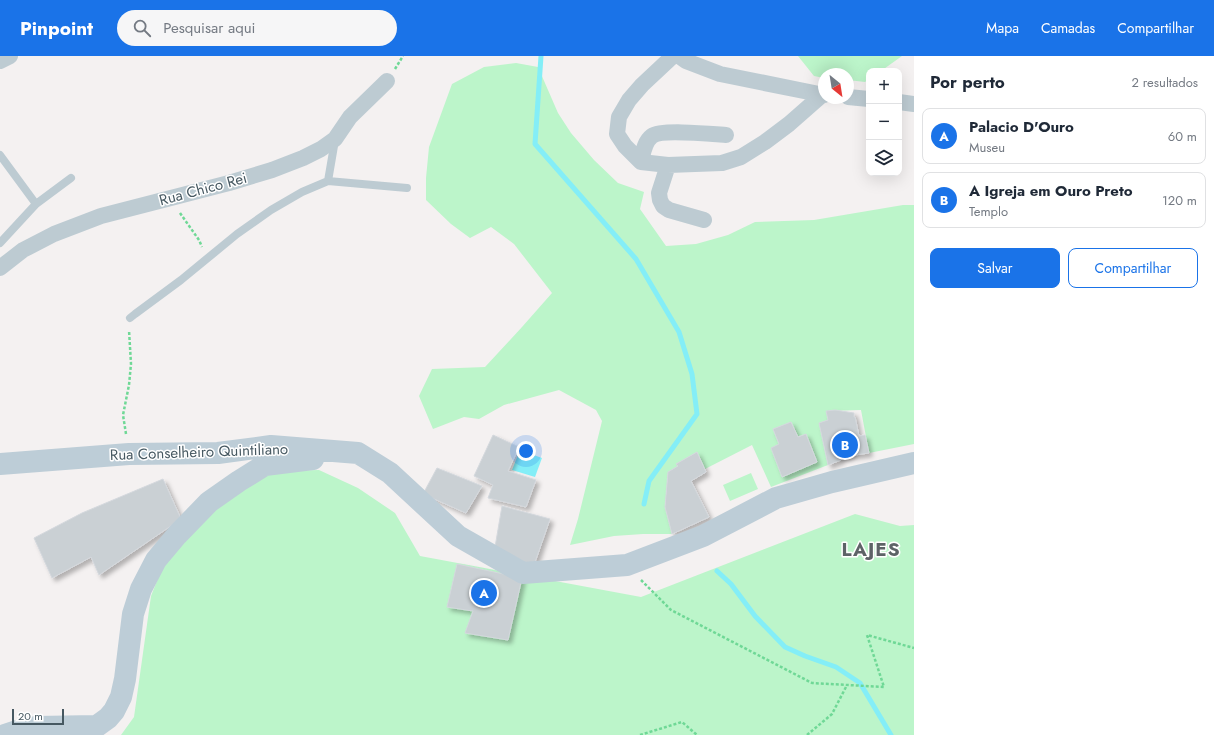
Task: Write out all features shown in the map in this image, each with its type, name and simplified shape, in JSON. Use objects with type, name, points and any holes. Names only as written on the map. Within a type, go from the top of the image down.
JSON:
[{"type":"main road","name":"Rua Conselheiro Quintiliano","points":[[0,464],[129,454],[218,453],[271,446],[358,453],[390,473],[458,536],[523,573],[627,565],[703,536],[776,498],[832,482],[914,463]]},
{"type":"main road","points":[[5,735],[36,727],[63,726],[99,730],[114,711],[121,697],[125,679],[133,614],[141,589],[156,560],[177,535],[209,502],[265,465],[358,453]]},
{"type":"street","points":[[0,61],[10,56]]},
{"type":"street","points":[[673,56],[642,85],[629,100],[619,117],[618,134],[625,146],[642,162],[668,165],[722,163],[741,157],[765,142],[818,99]]},
{"type":"street","points":[[679,56],[686,61],[720,74],[818,94]]},
{"type":"street","name":"Rua Chico Rei","points":[[0,268],[23,250],[54,234],[101,216],[229,183],[272,170],[303,158],[321,149],[335,139],[350,117],[387,81]]},
{"type":"street","points":[[854,98],[866,99]]},
{"type":"street","points":[[902,102],[914,104]]},
{"type":"street","points":[[642,162],[645,146],[651,137],[656,134],[726,134]]},
{"type":"street","points":[[668,165],[659,193],[663,206],[669,210],[704,220]]},
{"type":"lane","points":[[328,181],[335,139]]},
{"type":"lane","points":[[0,155],[36,204]]},
{"type":"lane","points":[[0,243],[36,204],[71,178]]},
{"type":"lane","points":[[130,318],[181,280],[238,234],[271,210],[302,192],[328,181],[407,188]]},
{"type":"path","points":[[176,196],[180,212],[199,240],[206,259]]},
{"type":"path","points":[[129,454],[123,415],[129,385],[131,364],[130,318]]},
{"type":"path","points":[[627,565],[671,610],[812,683],[884,687],[867,635],[914,648]]},
{"type":"path","points":[[807,735],[832,714],[847,685]]},
{"type":"path","points":[[640,735],[682,722],[697,735]]},
{"type":"green space","points":[[798,56],[902,56],[885,68],[866,68],[865,82],[854,81],[854,68],[818,68],[818,77],[814,76]]},
{"type":"green space","points":[[516,63],[538,67],[558,113],[571,133],[594,160],[618,183],[644,192],[640,209],[666,246],[696,244],[728,235],[755,222],[814,220],[903,205],[914,205],[914,444],[869,453],[861,410],[827,411],[828,420],[819,423],[828,465],[771,487],[752,445],[705,469],[697,452],[676,464],[678,466],[668,472],[665,507],[672,534],[614,536],[570,545],[578,519],[602,421],[596,410],[559,390],[504,405],[479,419],[464,417],[433,429],[419,396],[432,369],[485,367],[552,293],[514,244],[491,227],[470,238],[451,224],[426,200],[426,178],[429,147],[452,84],[484,67]],"holes":[[[791,422],[798,437],[806,434],[817,462],[782,477],[779,444],[773,429]]]},
{"type":"green space","points":[[319,470],[358,488],[395,513],[420,556],[641,597],[855,514],[900,526],[914,525],[914,735],[121,735],[134,717],[151,596],[166,558],[230,494],[273,471]]},
{"type":"green space","points":[[751,473],[758,489],[730,501],[723,485]]},
{"type":"water","points":[[520,450],[542,458],[535,477],[512,470]]},
{"type":"building","points":[[835,410],[854,413],[859,436],[865,435],[869,453],[840,457],[841,460],[828,465],[819,423],[828,420],[826,411]]},
{"type":"building","points":[[791,422],[798,437],[806,434],[817,462],[782,477],[771,448],[779,444],[773,429]]},
{"type":"building","points":[[493,435],[519,447],[508,471],[536,480],[526,507],[488,498],[493,485],[474,476]]},
{"type":"building","points":[[697,452],[706,472],[691,481],[709,517],[672,534],[665,507],[668,472],[678,466],[676,464]]},
{"type":"building","points":[[437,468],[482,486],[466,513],[423,494]]},
{"type":"building","points":[[163,479],[181,519],[99,575],[91,557],[52,578],[34,538],[82,513]]},
{"type":"building","points":[[502,506],[550,519],[534,565],[494,553]]},
{"type":"building","points":[[457,564],[522,578],[508,640],[465,633],[473,611],[447,607]]},
{"type":"waterway","points":[[541,56],[535,144],[636,259],[679,332],[692,374],[697,414],[649,481],[644,504]]},
{"type":"waterway","points":[[717,571],[731,584],[755,616],[785,647],[836,667],[860,683],[891,735]]},
{"type":"place","name":"A Igreja em Ouro Preto","points":[[845,445]]},
{"type":"place","name":"Palacio D'Ouro","points":[[484,593]]},
{"type":"district","name":"LAJES","points":[[871,549]]}]
